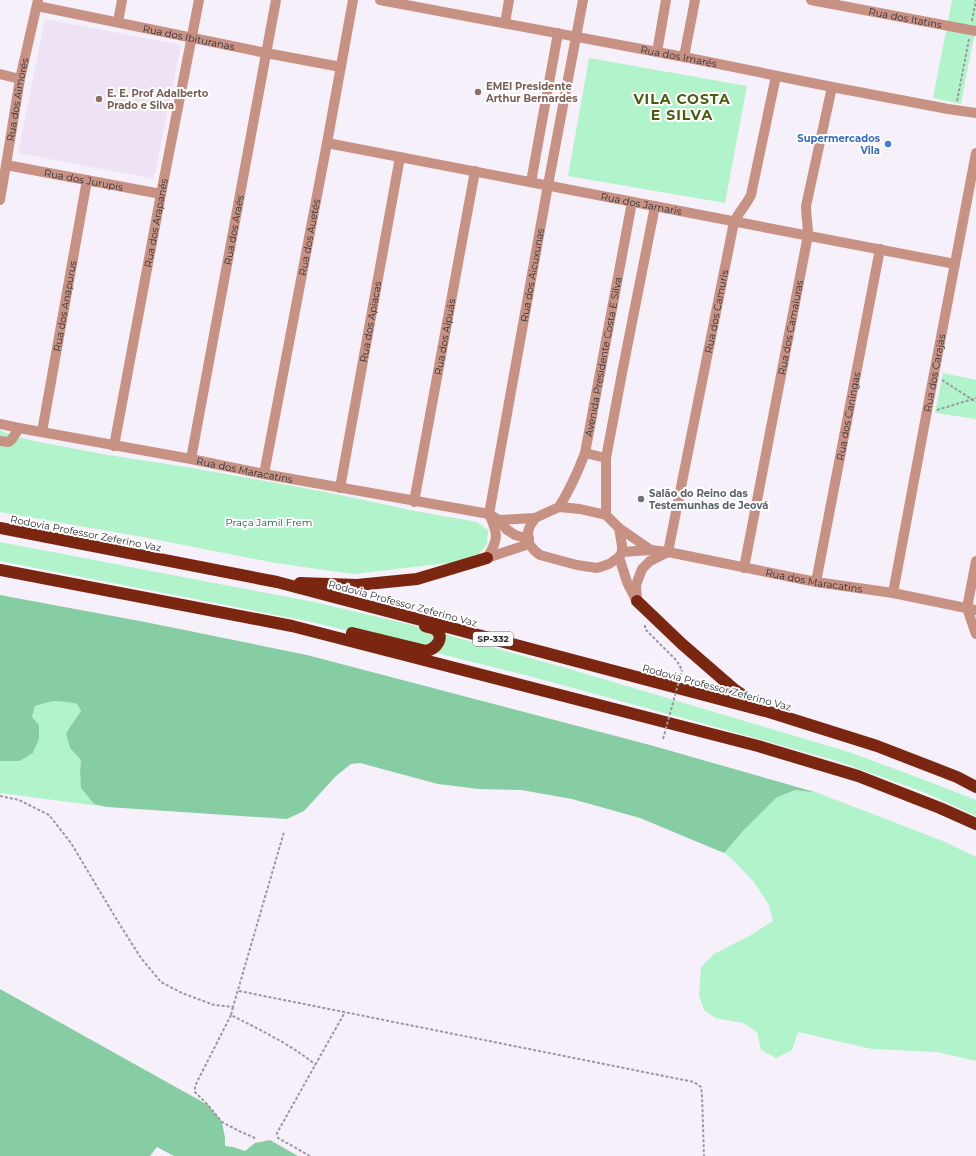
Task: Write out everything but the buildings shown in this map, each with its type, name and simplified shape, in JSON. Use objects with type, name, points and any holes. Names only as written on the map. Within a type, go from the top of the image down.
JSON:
[{"type":"highway","name":"Rodovia Professor Zeferino Vaz","points":[[0,528],[277,582],[769,712],[877,746],[976,787]]},
{"type":"highway","points":[[80,544],[121,559],[265,586],[389,616],[433,628],[439,634],[440,638],[439,643],[433,649],[426,651],[304,623],[121,588],[103,590]]},
{"type":"highway","points":[[277,582],[357,585],[417,579],[487,558]]},
{"type":"highway","points":[[0,570],[292,626],[758,746],[858,776],[940,808],[976,824]]},
{"type":"highway","points":[[641,605],[682,644],[735,690],[769,712]]},
{"type":"street","points":[[118,22],[122,0]]},
{"type":"street","name":"Rua dos Arapanés","points":[[114,446],[161,194],[200,0]]},
{"type":"street","name":"Rua dos Araés","points":[[191,459],[276,0]]},
{"type":"street","name":"Rua dos Auetés","points":[[264,474],[353,0]]},
{"type":"street","name":"Rua dos Imarés","points":[[380,0],[427,4],[505,23],[832,87],[976,113]]},
{"type":"street","points":[[505,23],[510,0]]},
{"type":"street","name":"Rua dos Aicuxunas","points":[[489,514],[575,36],[583,0]]},
{"type":"street","points":[[658,52],[666,0]]},
{"type":"street","points":[[684,57],[695,0]]},
{"type":"street","name":"Rua dos Itatins","points":[[811,0],[973,31]]},
{"type":"street","name":"Rua dos Ibituranas","points":[[37,3],[118,22],[341,67]]},
{"type":"street","name":"Rua dos Aimorés","points":[[0,200],[20,79],[37,3]]},
{"type":"street","points":[[531,182],[558,33]]},
{"type":"street","points":[[0,74],[20,79]]},
{"type":"street","name":"Rua dos Camuris","points":[[668,552],[734,222],[739,212],[747,204],[751,195],[776,76]]},
{"type":"street","name":"Rua dos Camaiuras","points":[[744,568],[808,236],[806,206],[832,87]]},
{"type":"street","name":"Rua dos Jamaris","points":[[327,143],[955,264]]},
{"type":"street","name":"Rua dos Carajás","points":[[893,593],[955,264],[972,192],[976,153]]},
{"type":"street","name":"Rua dos Apiacas","points":[[340,488],[400,157]]},
{"type":"street","name":"Rua dos Jurupis","points":[[6,165],[161,194]]},
{"type":"street","name":"Rua dos Aipuás","points":[[414,502],[475,171]]},
{"type":"street","name":"Rua dos Anapurus","points":[[42,432],[87,180]]},
{"type":"street","name":"Avenida Presidente Costa E Silva","points":[[559,507],[578,473],[585,453],[632,202]]},
{"type":"street","points":[[606,516],[606,458],[655,206]]},
{"type":"street","name":"Rua dos Caningas","points":[[816,582],[880,249]]},
{"type":"street","name":"Rua dos Maracatins","points":[[0,424],[414,502],[489,514],[499,520],[506,529],[529,542]]},
{"type":"street","points":[[0,441],[9,442],[19,428]]},
{"type":"street","points":[[585,453],[606,458]]},
{"type":"street","points":[[499,520],[535,518],[559,507],[580,509],[606,516],[619,528],[622,540],[620,555],[627,582],[641,605]]},
{"type":"street","points":[[487,558],[494,547],[496,537],[495,528],[489,514]]},
{"type":"street","points":[[535,518],[528,532],[529,542],[535,551],[540,555],[577,565],[597,568],[609,564],[620,555]]},
{"type":"street","name":"Rua dos Maracatins","points":[[619,528],[651,550]]},
{"type":"street","points":[[487,558],[529,542]]},
{"type":"street","name":"Rua dos Maracatins","points":[[620,555],[651,550],[668,552],[816,582],[893,593],[971,609]]},
{"type":"street","points":[[641,605],[636,585],[642,569],[650,561],[668,552]]},
{"type":"street","points":[[976,561],[971,609],[976,634]]},
{"type":"path","points":[[955,110],[973,31],[976,0]]},
{"type":"path","points":[[934,375],[976,402]]},
{"type":"path","points":[[926,413],[976,398]]},
{"type":"path","points":[[641,605],[646,629],[677,662],[682,670],[663,739]]},
{"type":"path","points":[[0,796],[19,800],[49,815],[71,843],[141,958],[161,982],[182,993],[214,1006],[233,1007]]},
{"type":"path","points":[[257,1139],[222,1122],[195,1092],[195,1086],[230,1015],[239,991],[284,832]]},
{"type":"path","points":[[239,991],[694,1082],[701,1087],[704,1156]]},
{"type":"path","points":[[310,1156],[278,1138],[277,1133],[345,1012]]},
{"type":"path","points":[[230,1015],[280,1041],[316,1065]]},
{"type":"shaded area","name":"E. E. Prof Adalberto Prado e Silva","points":[[45,19],[181,45],[154,179],[18,153]]},
{"type":"green space","points":[[952,0],[976,0],[976,26],[961,104],[933,98]]},
{"type":"green space","points":[[589,58],[747,86],[725,203],[568,176]]},
{"type":"green space","points":[[943,373],[976,380],[976,419],[935,413]]},
{"type":"green space","name":"Praça Jamil Frem","points":[[0,430],[11,435],[34,441],[331,493],[410,510],[477,522],[488,530],[487,544],[474,560],[353,574],[275,563],[148,538],[0,512]]},
{"type":"green space","points":[[0,542],[314,602],[412,625],[566,668],[849,752],[976,800],[976,816],[926,793],[840,762],[529,676],[312,622],[0,561]]},
{"type":"green space","points":[[0,595],[145,622],[307,655],[650,745],[818,793],[795,790],[776,798],[743,831],[724,853],[640,818],[572,799],[521,790],[479,789],[438,784],[360,763],[351,764],[336,776],[304,811],[287,819],[107,807],[94,804],[81,788],[81,760],[70,748],[66,734],[81,711],[77,704],[56,701],[35,706],[32,717],[39,725],[39,739],[33,753],[20,761],[0,761]]},
{"type":"green space","points":[[64,701],[77,704],[81,711],[70,727],[70,748],[81,760],[81,788],[94,804],[107,807],[0,793],[0,761],[20,761],[33,753],[39,739],[39,725],[32,717],[35,706],[48,702]]},
{"type":"green space","points":[[795,790],[818,793],[943,841],[976,857],[976,1061],[937,1052],[872,1049],[798,1032],[792,1050],[776,1058],[761,1050],[757,1032],[743,1023],[715,1018],[704,1010],[699,996],[701,967],[714,954],[751,935],[773,921],[769,905],[754,882],[731,858],[724,853],[743,831],[776,798]]},
{"type":"green space","points":[[0,989],[208,1105],[222,1122],[225,1146],[245,1151],[255,1143],[270,1140],[298,1156],[174,1156],[157,1147],[150,1156],[0,1156]]},
{"type":"place","name":"EMEI Presidente Arthur Bernardes","points":[[478,92]]},
{"type":"place","name":"E. E. Prof Adalberto Prado e Silva","points":[[99,99]]},
{"type":"place","name":"Supermercados Vila","points":[[888,144]]},
{"type":"place","name":"Salão do Reino das Testemunhas de Jeová","points":[[641,499]]},
{"type":"district","name":"VILA COSTA E SILVA","points":[[682,108]]}]
